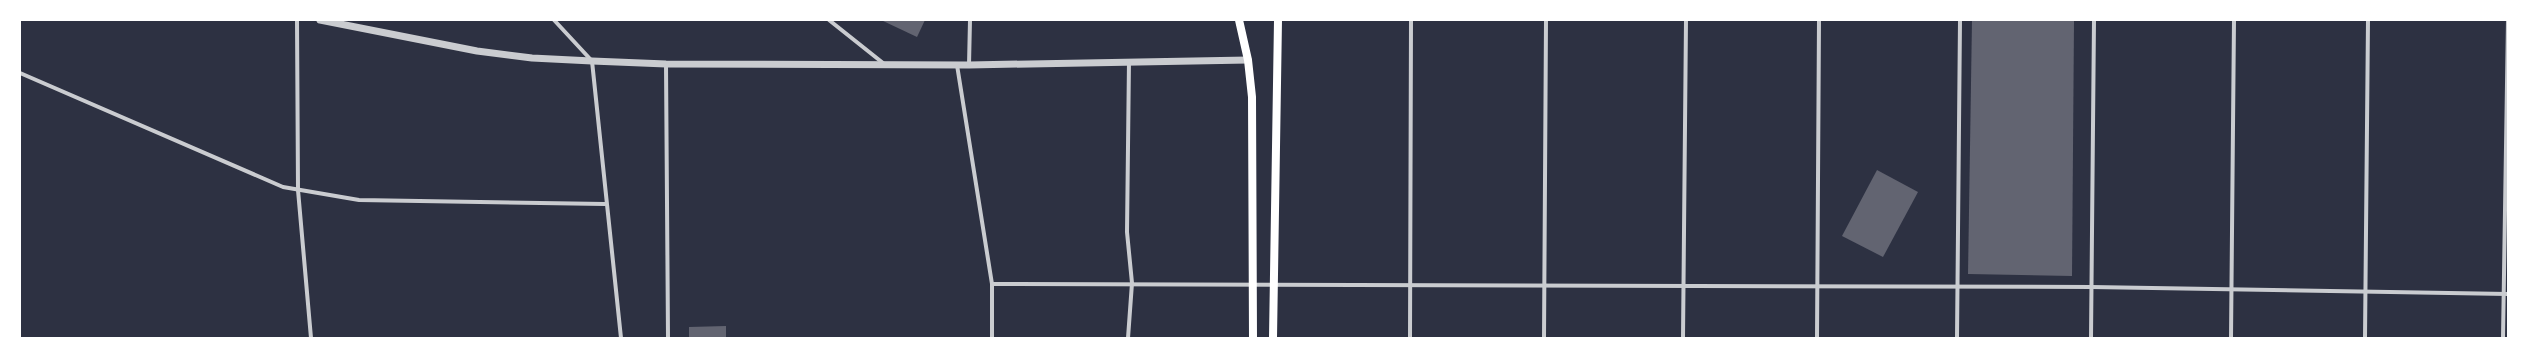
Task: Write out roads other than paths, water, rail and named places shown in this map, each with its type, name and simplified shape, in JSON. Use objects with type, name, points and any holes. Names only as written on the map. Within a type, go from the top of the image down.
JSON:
[{"type":"main road","points":[[1239,20],[1248,60],[1252,97],[1253,338]]},
{"type":"main road","points":[[1272,338],[1278,20]]},
{"type":"street","points":[[297,20],[298,190],[310,338]]},
{"type":"street","points":[[320,20],[477,51],[532,58],[592,61],[666,64],[883,63],[969,65],[1248,60]]},
{"type":"street","points":[[554,20],[592,61],[605,204],[621,338]]},
{"type":"street","points":[[829,20],[883,63]]},
{"type":"street","points":[[969,65],[970,20]]},
{"type":"street","points":[[1410,338],[1411,20]]},
{"type":"street","points":[[1544,338],[1546,20]]},
{"type":"street","points":[[1683,338],[1686,20]]},
{"type":"street","points":[[1817,338],[1819,20]]},
{"type":"street","points":[[1957,338],[1960,20]]},
{"type":"street","points":[[2091,338],[2094,20]]},
{"type":"street","points":[[2231,338],[2234,20]]},
{"type":"street","points":[[2365,338],[2368,20]]},
{"type":"street","points":[[2503,338],[2506,294],[2508,20]]},
{"type":"street","points":[[1128,338],[1132,283],[1127,232],[1129,61]]},
{"type":"street","points":[[666,64],[668,338]]},
{"type":"street","points":[[957,64],[992,284],[992,338]]},
{"type":"street","points":[[20,73],[283,188],[359,200],[605,204]]},
{"type":"street","points":[[992,284],[1253,283],[1957,286],[2506,294]]}]
